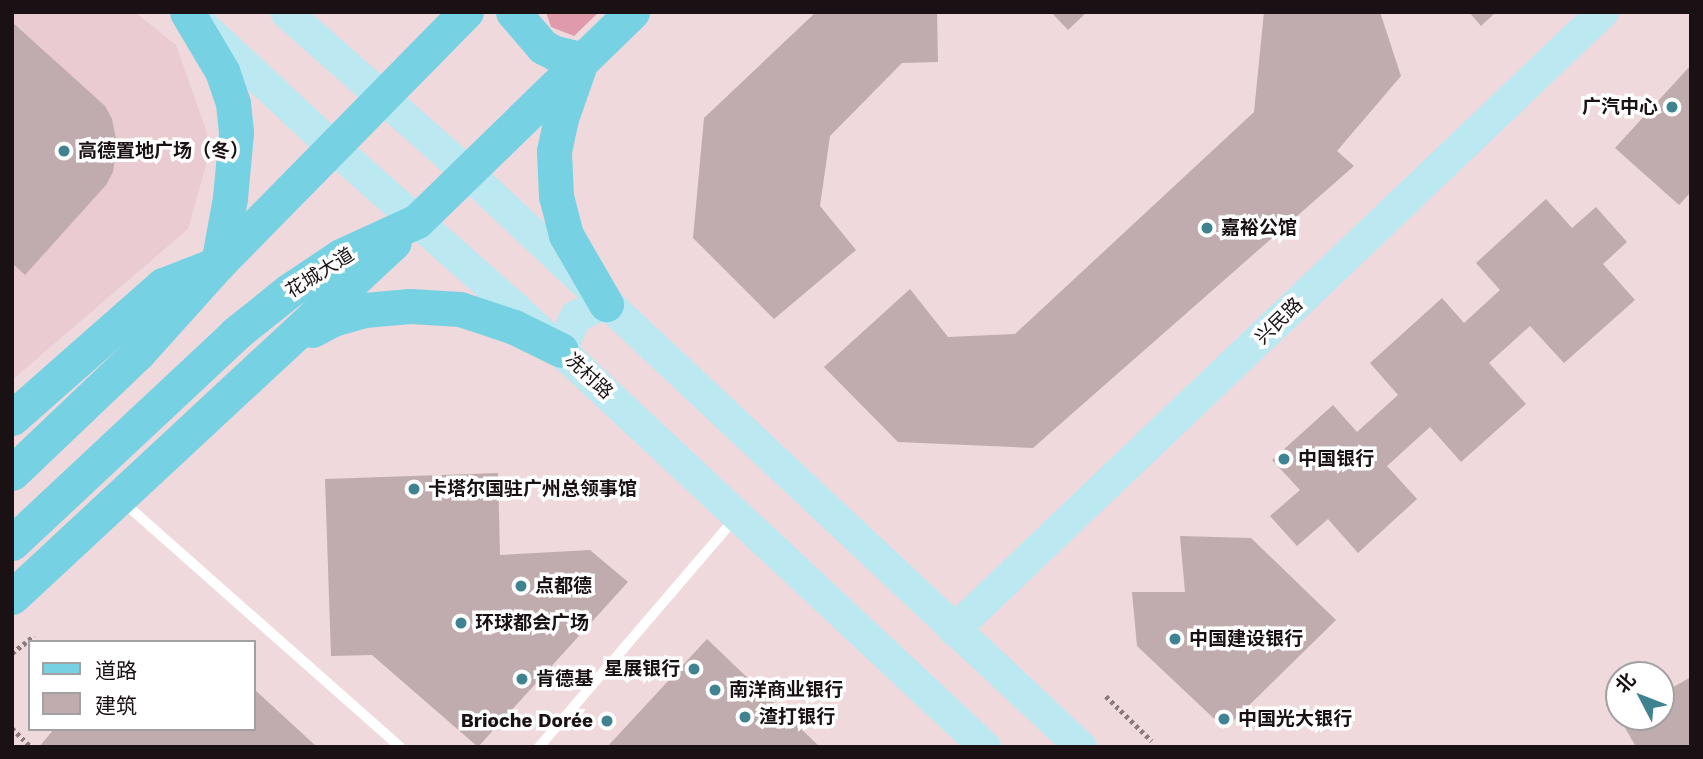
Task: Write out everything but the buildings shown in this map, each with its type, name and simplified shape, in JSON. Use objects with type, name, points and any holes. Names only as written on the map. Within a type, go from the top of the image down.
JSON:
[{"type":"main road","name":"冼村路","points":[[188,12],[333,147],[561,350],[985,747]]},
{"type":"main road","points":[[188,12],[222,71],[233,103],[236,133],[230,198],[218,264]]},
{"type":"main road","points":[[286,12],[468,173],[1081,747]]},
{"type":"main road","points":[[12,473],[137,354],[218,264],[466,12]]},
{"type":"main road","points":[[513,12],[543,47],[555,53],[581,59],[561,118],[554,151],[556,196],[566,235],[606,304]]},
{"type":"main road","name":"花城大道","points":[[12,544],[235,334],[290,290],[341,256],[417,221],[632,12]]},
{"type":"main road","name":"兴民路","points":[[954,630],[1603,12]]},
{"type":"main road","points":[[12,597],[417,221]]},
{"type":"main road","points":[[12,418],[163,285],[218,264]]},
{"type":"main road","points":[[287,342],[333,318],[364,310],[410,306],[460,309],[514,327],[561,350],[576,316],[606,304]]},
{"type":"lane","points":[[119,499],[400,747]]},
{"type":"lane","points":[[539,747],[738,514]]},
{"type":"path","points":[[29,640],[34,636]]},
{"type":"path","points":[[12,653],[28,641]]},
{"type":"path","points":[[1106,696],[1152,740]]},
{"type":"path","points":[[12,728],[32,747]]},
{"type":"shaded area","points":[[12,12],[135,12],[176,45],[207,133],[206,165],[188,229],[12,380]]},
{"type":"shaded area","points":[[546,12],[599,12],[574,36],[551,27]]},
{"type":"place","name":"广汽中心","points":[[1672,107]]},
{"type":"place","name":"高德置地广场（冬）","points":[[64,151]]},
{"type":"place","name":"嘉裕公馆","points":[[1207,228]]},
{"type":"place","name":"中国银行","points":[[1284,459]]},
{"type":"place","name":"卡塔尔国驻广州总领事馆","points":[[414,489]]},
{"type":"place","name":"点都德","points":[[521,586]]},
{"type":"place","name":"环球都会广场","points":[[461,623]]},
{"type":"place","name":"中国建设银行","points":[[1175,639]]},
{"type":"place","name":"星展银行","points":[[694,669]]},
{"type":"place","name":"肯德基","points":[[522,679]]},
{"type":"place","name":"南洋商业银行","points":[[715,690]]},
{"type":"place","name":"渣打银行","points":[[745,717]]},
{"type":"place","name":"中国光大银行","points":[[1224,719]]},
{"type":"place","name":"Brioche Dorée","points":[[607,721]]}]
